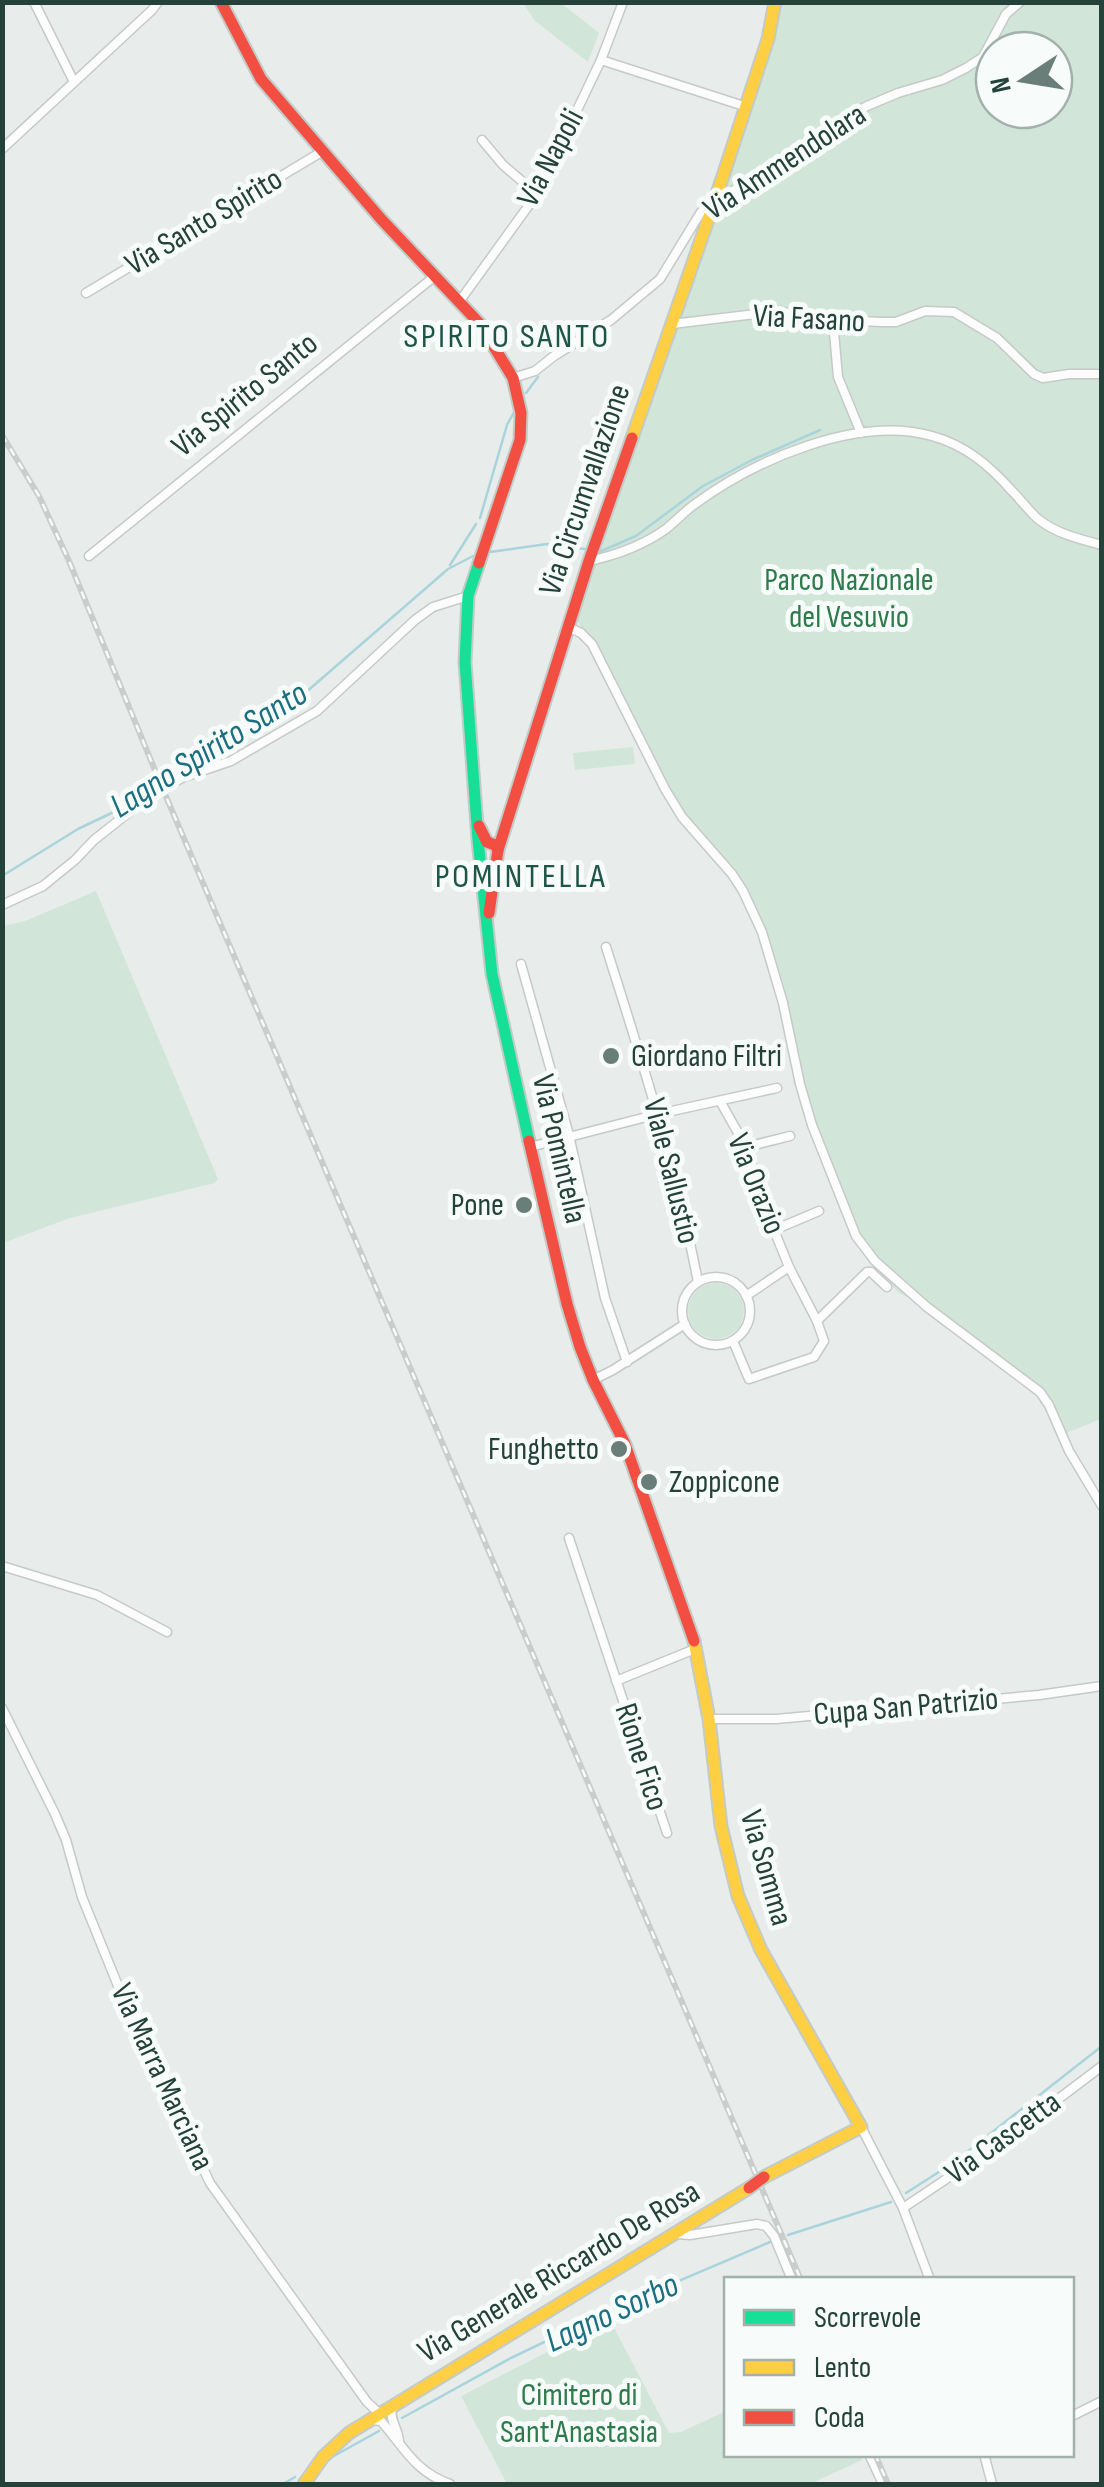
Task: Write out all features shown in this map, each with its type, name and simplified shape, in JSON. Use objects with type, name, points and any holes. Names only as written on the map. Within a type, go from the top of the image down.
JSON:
[{"type":"main road","points":[[221,2],[261,78],[381,219],[480,324],[514,378],[521,414],[520,440],[468,596]]},
{"type":"main road","name":"Via Circumvallazione","points":[[489,849],[504,825],[589,561],[721,182],[768,39],[774,2]]},
{"type":"main road","name":"Via Pomintella","points":[[468,596],[465,662],[478,821],[489,849],[483,894],[504,1041],[580,1347],[625,1444]]},
{"type":"main road","name":"Via Somma","points":[[625,1444],[696,1649],[709,1719],[721,1826],[738,1896],[760,1950],[861,2127]]},
{"type":"main road","name":"Via Generale Riccardo De Rosa","points":[[304,2484],[336,2444],[375,2417],[764,2177],[861,2127]]},
{"type":"street","points":[[34,2],[74,82]]},
{"type":"street","points":[[2,148],[158,2]]},
{"type":"street","name":"Via Napoli","points":[[459,302],[536,194],[601,60],[623,2]]},
{"type":"street","name":"Via Ammendolara","points":[[514,378],[536,371],[652,288],[701,212],[830,126],[867,106],[942,80],[982,57],[1006,14],[1020,2]]},
{"type":"street","points":[[601,60],[746,107]]},
{"type":"street","points":[[482,140],[502,165],[536,194]]},
{"type":"street","name":"Via Santo Spirito","points":[[86,293],[323,151]]},
{"type":"street","name":"Via Spirito Santo","points":[[90,556],[435,276]]},
{"type":"street","name":"Via Fasano","points":[[672,324],[750,313],[896,322],[925,311],[954,312],[998,338],[1042,378],[1102,374]]},
{"type":"street","points":[[833,321],[838,377],[861,433]]},
{"type":"street","points":[[589,561],[638,546],[696,503],[754,468],[816,444],[890,429],[934,436],[966,448],[1038,518],[1058,532],[1102,545]]},
{"type":"street","points":[[2,905],[42,886],[152,794],[184,777],[231,761],[317,711],[433,607],[468,596]]},
{"type":"street","points":[[568,627],[592,644],[682,817],[743,891],[762,932],[784,1003],[812,1125],[856,1236],[875,1261],[928,1306],[1040,1392],[1069,1452],[1102,1506]]},
{"type":"street","name":"Viale Sallustio","points":[[606,947],[658,1114],[698,1282]]},
{"type":"street","points":[[522,964],[569,1136],[606,1298],[627,1362]]},
{"type":"street","points":[[530,1147],[777,1088]]},
{"type":"street","name":"Via Orazio","points":[[720,1101],[746,1147],[789,1267],[818,1322]]},
{"type":"street","points":[[746,1147],[790,1136]]},
{"type":"street","points":[[774,1230],[820,1211]]},
{"type":"street","name":"Via Orazio","points":[[698,1282],[720,1277],[740,1287],[746,1296],[789,1267]]},
{"type":"street","points":[[732,1341],[748,1380],[814,1357],[824,1341],[818,1322],[866,1272],[887,1287]]},
{"type":"street","points":[[698,1282],[690,1288],[682,1306],[684,1324],[691,1334],[710,1345],[732,1341],[746,1326],[750,1316],[746,1296]]},
{"type":"street","points":[[593,1380],[684,1324]]},
{"type":"street","name":"Rione Fico","points":[[569,1538],[666,1832]]},
{"type":"street","points":[[2,1566],[97,1595],[167,1632]]},
{"type":"street","name":"Rione Fico","points":[[616,1680],[696,1649]]},
{"type":"street","name":"Cupa San Patrizio","points":[[709,1719],[776,1718],[1102,1686]]},
{"type":"street","name":"Via Marra Marciana","points":[[2,1708],[56,1814],[82,1896],[122,1995],[210,2183],[375,2417],[414,2464],[450,2484]]},
{"type":"street","name":"Via Cascetta","points":[[903,2208],[1000,2143],[1102,2066]]},
{"type":"street","name":"Via Somma","points":[[861,2127],[903,2208],[929,2277]]},
{"type":"street","points":[[674,2234],[766,2226],[791,2277]]},
{"type":"street","points":[[1074,2415],[1102,2401]]},
{"type":"street","points":[[393,2406],[391,2418],[398,2441]]},
{"type":"street","points":[[870,2457],[882,2484]]},
{"type":"street","points":[[985,2457],[992,2484]]},
{"type":"green space","points":[[523,3],[561,3],[599,33],[588,62],[535,21]]},
{"type":"green space","name":"Parco Nazionale del Vesuvio","points":[[772,3],[1101,3],[1101,1419],[1064,1434],[1038,1392],[917,1302],[899,1293],[875,1268],[850,1231],[809,1121],[774,974],[752,912],[711,852],[672,811],[569,603],[746,96]]},
{"type":"green space","points":[[633,747],[635,764],[575,770],[573,753]]},
{"type":"green space","points":[[96,891],[218,1179],[215,1183],[70,1218],[3,1243],[3,926],[25,921]]},
{"type":"green space","points":[[716,1283],[736,1291],[744,1311],[736,1331],[716,1339],[696,1331],[688,1311],[696,1291]]},
{"type":"green space","name":"Cimitero di Sant'Anastasia","points":[[610,2320],[669,2433],[681,2432],[724,2412],[724,2457],[862,2460],[810,2484],[507,2484],[461,2396]]},
{"type":"waterway","points":[[526,393],[538,377]]},
{"type":"waterway","points":[[480,518],[514,412]]},
{"type":"waterway","points":[[599,552],[636,536],[703,486],[820,430]]},
{"type":"waterway","points":[[450,565],[476,524]]},
{"type":"waterway","points":[[490,552],[547,544],[585,549]]},
{"type":"waterway","name":"Lagno Spirito Santo","points":[[2,876],[78,829],[122,808],[178,770],[234,744],[282,713],[448,569],[473,556]]},
{"type":"waterway","name":"Lagno Sorbo","points":[[906,2193],[953,2163],[1102,2046]]},
{"type":"waterway","name":"Lagno Sorbo","points":[[788,2235],[891,2202]]},
{"type":"waterway","name":"Lagno Sorbo","points":[[402,2418],[511,2358],[613,2309],[770,2242]]},
{"type":"waterway","name":"Lagno Sorbo","points":[[332,2457],[379,2431]]},
{"type":"waterway","name":"Lagno Sorbo","points":[[283,2484],[295,2477]]},
{"type":"railway","points":[[2,435],[39,496],[69,561],[800,2277]]},
{"type":"railway","points":[[876,2457],[888,2484]]},
{"type":"traffic: fast","points":[[479,563],[468,596],[465,662],[478,840],[492,974],[529,1141]]},
{"type":"traffic: slow","points":[[721,182],[768,39],[775,2]]},
{"type":"traffic: slow","points":[[710,214],[721,182]]},
{"type":"traffic: slow","points":[[632,438],[710,214]]},
{"type":"traffic: slow","points":[[694,1641],[709,1719],[721,1826],[738,1896],[761,1950],[861,2127],[764,2177]]},
{"type":"traffic: slow","points":[[304,2484],[323,2457],[349,2433],[749,2188]]},
{"type":"traffic: jam","points":[[221,2],[261,79],[381,219],[480,324],[513,378],[521,413],[520,440],[479,563]]},
{"type":"traffic: jam","points":[[498,850],[632,438]]},
{"type":"traffic: jam","points":[[479,826],[487,842],[498,850],[489,913]]},
{"type":"traffic: jam","points":[[529,1141],[580,1347],[625,1444],[694,1641]]},
{"type":"traffic: jam","points":[[749,2188],[764,2177]]},
{"type":"place","name":"Giordano Filtri","points":[[611,1056]]},
{"type":"place","name":"Pone","points":[[524,1205]]},
{"type":"place","name":"Funghetto","points":[[619,1449]]},
{"type":"place","name":"Zoppicone","points":[[649,1482]]},
{"type":"district","name":"SPIRITO SANTO","points":[[507,336]]},
{"type":"district","name":"POMINTELLA","points":[[521,876]]}]
